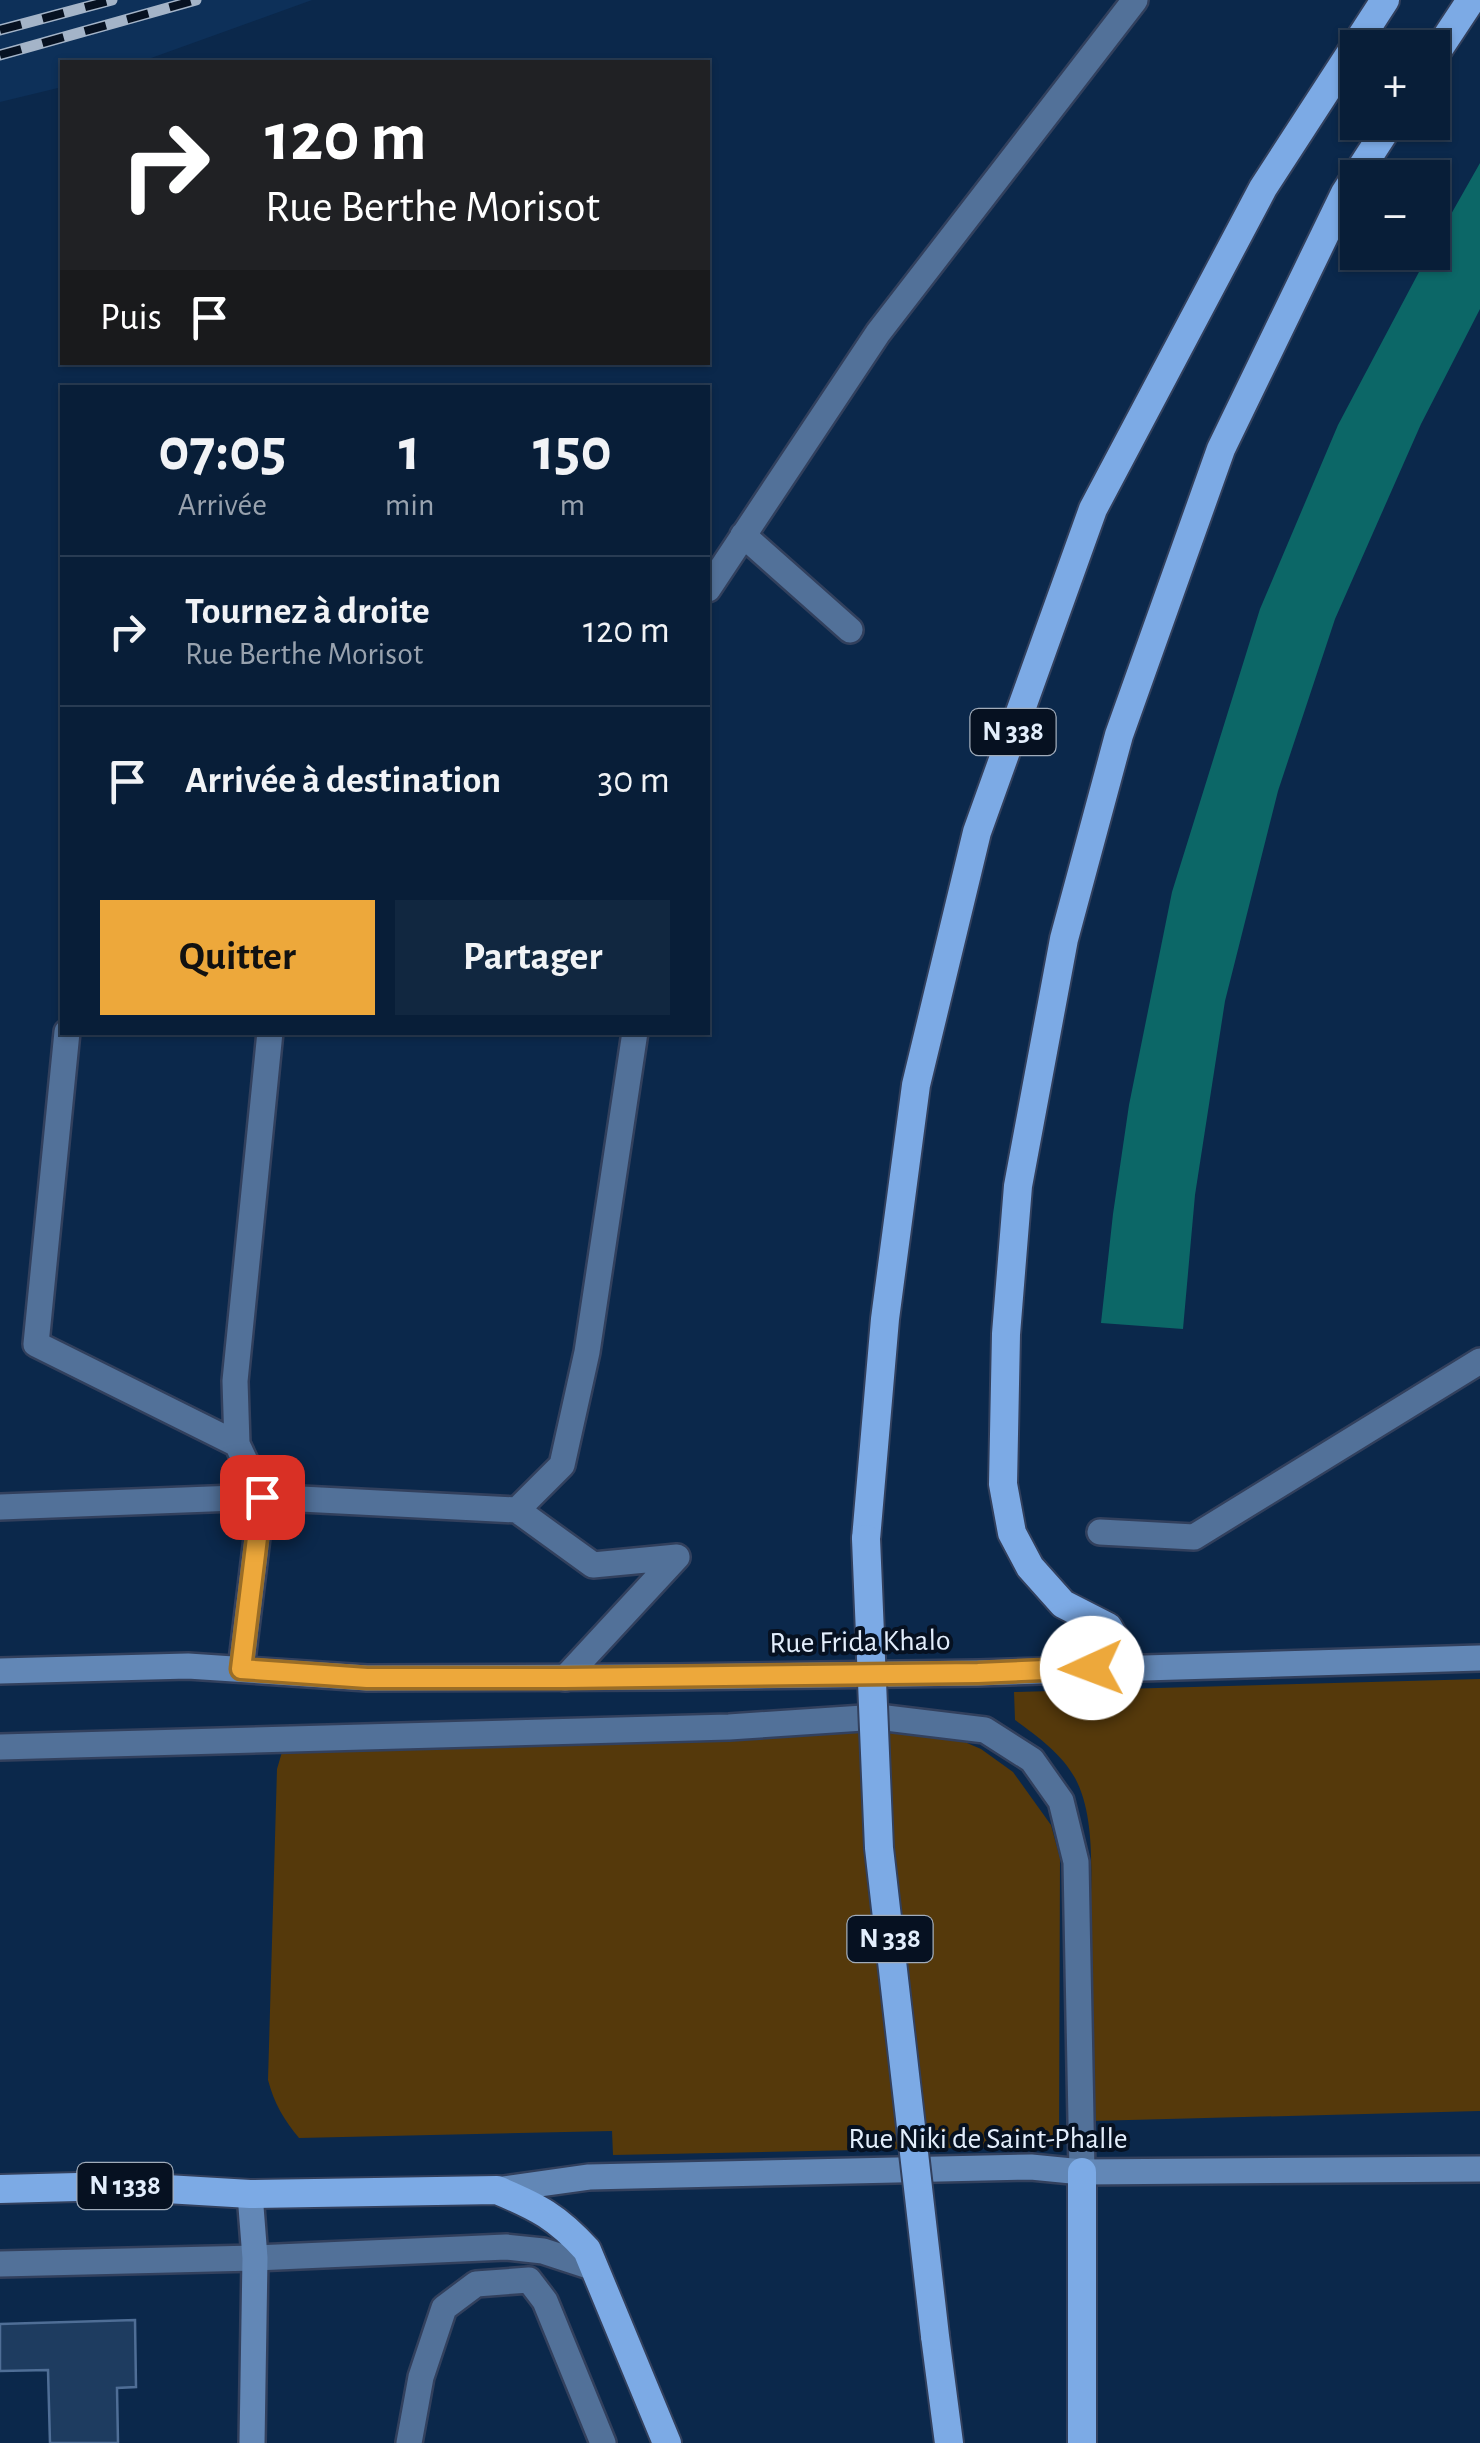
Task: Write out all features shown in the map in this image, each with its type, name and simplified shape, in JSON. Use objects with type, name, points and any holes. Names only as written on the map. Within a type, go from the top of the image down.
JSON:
[{"type":"highway","name":"N 338","points":[[949,2443],[879,1848],[866,1539],[886,1319],[916,1085],[978,832],[1093,509],[1263,188],[1385,0]]},
{"type":"highway","points":[[1450,32],[1471,0]]},
{"type":"highway","points":[[1131,1667],[1108,1626],[1063,1604],[1030,1567],[1012,1534],[1002,1484],[1006,1334],[1018,1186],[1064,939],[1118,735],[1221,450],[1345,193],[1379,140]]},
{"type":"highway","points":[[1082,2172],[1082,2443]]},
{"type":"highway","name":"N 1338","points":[[0,2189],[116,2186],[250,2194],[498,2190],[535,2206],[566,2226],[587,2250],[666,2443]]},
{"type":"main road","name":"Rue Frida Khalo","points":[[0,1671],[188,1666],[367,1678],[565,1678],[978,1673],[1480,1658]]},
{"type":"main road","name":"Rue Niki de Saint-Phalle","points":[[498,2190],[589,2177],[1032,2167],[1082,2172],[1480,2169]]},
{"type":"main road","points":[[250,2194],[255,2258],[252,2443]]},
{"type":"lane","points":[[710,586],[878,333],[1135,0]]},
{"type":"lane","points":[[743,535],[850,630]]},
{"type":"lane","points":[[67,1035],[36,1344],[237,1444]]},
{"type":"lane","points":[[241,1669],[262,1497],[237,1444],[235,1382],[270,1035]]},
{"type":"lane","points":[[517,1510],[562,1465],[587,1352],[635,1035]]},
{"type":"lane","points":[[1100,1532],[1194,1537],[1480,1361]]},
{"type":"lane","points":[[0,1506],[262,1497],[517,1510],[593,1565],[677,1557],[565,1678]]},
{"type":"lane","points":[[0,1747],[729,1727],[878,1716],[985,1730],[1032,1760],[1061,1800],[1076,1862],[1082,2172]]},
{"type":"lane","points":[[0,2264],[506,2247],[543,2251],[595,2268]]},
{"type":"lane","points":[[409,2443],[421,2377],[444,2308],[476,2284],[529,2280],[545,2302],[602,2443]]},
{"type":"shaded area","points":[[0,0],[312,0],[146,60],[60,60],[60,87],[0,102]]},
{"type":"shaded area","points":[[1480,163],[1480,309],[1421,424],[1335,619],[1278,791],[1225,1001],[1195,1195],[1183,1329],[1101,1323],[1129,1105],[1172,892],[1260,609],[1338,425],[1420,270],[1450,270],[1450,216]]},
{"type":"shaded area","points":[[1480,1679],[1480,2111],[1091,2121],[1091,1856],[1087,1814],[1070,1769],[1015,1720],[1014,1692]]},
{"type":"shaded area","points":[[924,1729],[981,1749],[1013,1772],[1051,1825],[1060,1858],[1059,2146],[613,2155],[612,2131],[299,2138],[284,2118],[268,2080],[277,1769],[282,1752]]},
{"type":"building","points":[[135,2320],[136,2387],[117,2388],[118,2443],[50,2443],[48,2370],[0,2371],[0,2324]]},
{"type":"railway","points":[[0,30],[112,0]]},
{"type":"railway","points":[[0,55],[196,0]]},
{"type":"route","points":[[262,1497],[241,1669],[367,1678],[565,1678],[1092,1668]]}]
